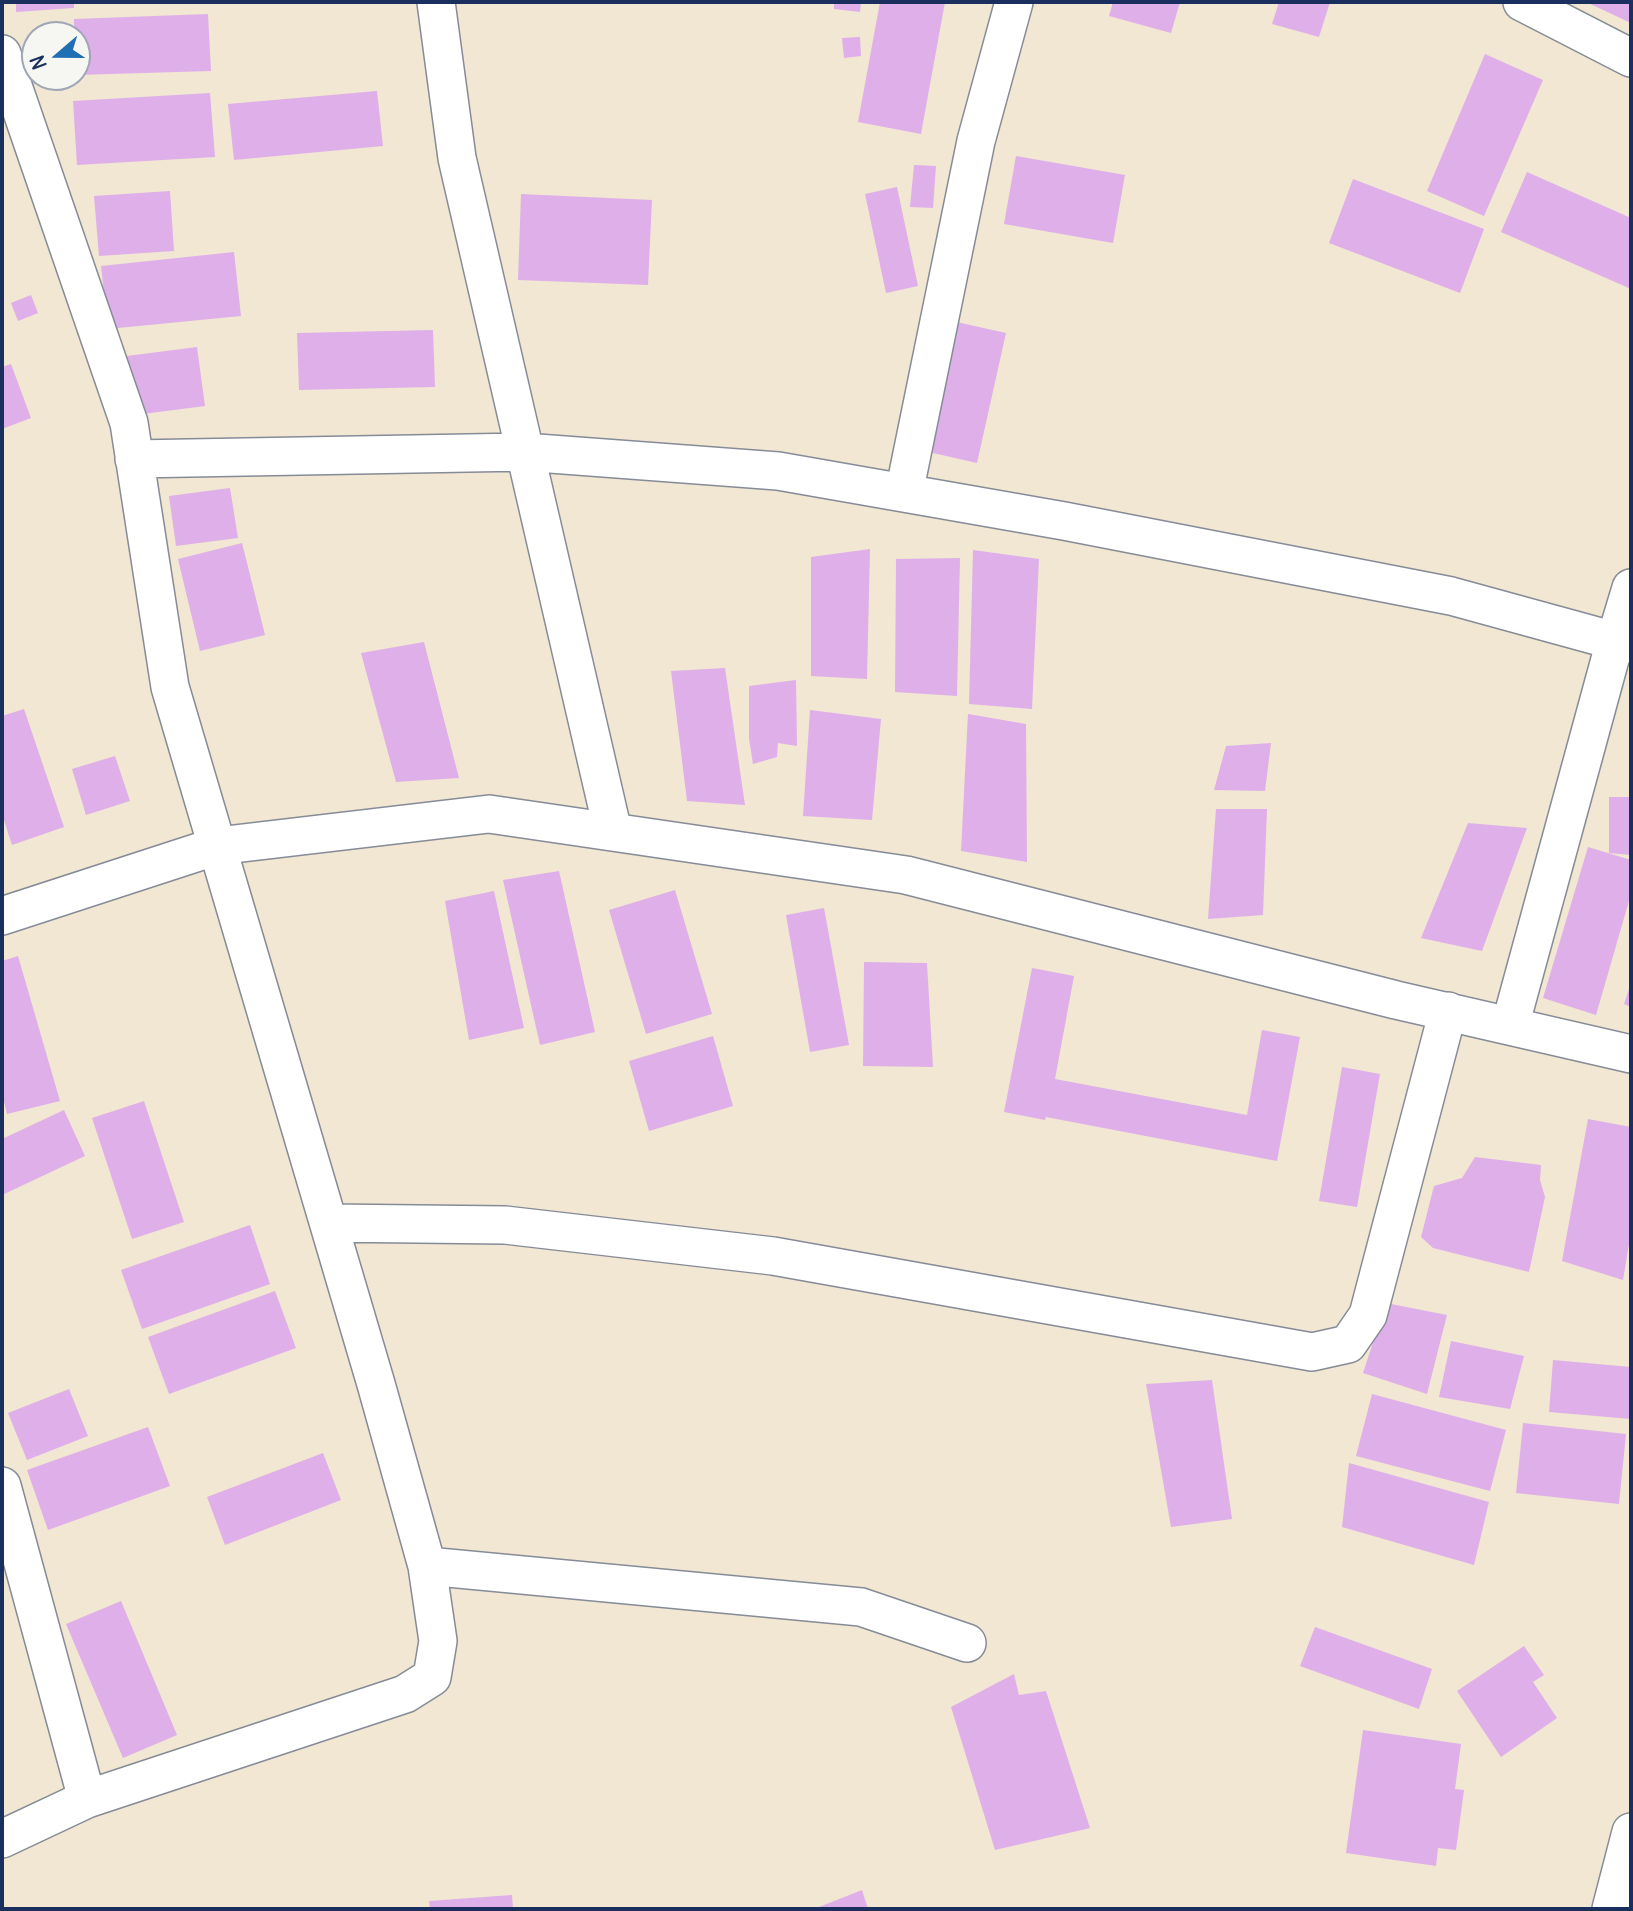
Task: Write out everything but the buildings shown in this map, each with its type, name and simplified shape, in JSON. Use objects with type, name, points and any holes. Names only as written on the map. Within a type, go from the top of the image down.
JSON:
[{"type":"street","points":[[436,2],[457,158],[612,832]]},
{"type":"street","points":[[904,493],[976,141],[1014,2]]},
{"type":"street","points":[[1522,2],[1631,58]]},
{"type":"street","points":[[2,54],[129,423],[170,687],[329,1223],[426,1566],[438,1641],[432,1677],[405,1694],[87,1799],[2,1839]]},
{"type":"street","points":[[134,459],[524,452],[778,471],[1064,521],[1451,596],[1623,642]]},
{"type":"street","points":[[1510,1026],[1623,642],[1631,588]]},
{"type":"street","points":[[2,916],[217,846],[489,814],[906,875],[1448,1011],[1631,1054]]},
{"type":"street","points":[[329,1223],[505,1226],[773,1256],[1312,1352],[1348,1344],[1368,1315],[1448,1011]]},
{"type":"street","points":[[2,1486],[87,1799]]},
{"type":"street","points":[[426,1566],[861,1607],[967,1643]]},
{"type":"street","points":[[1611,1909],[1631,1832]]}]
